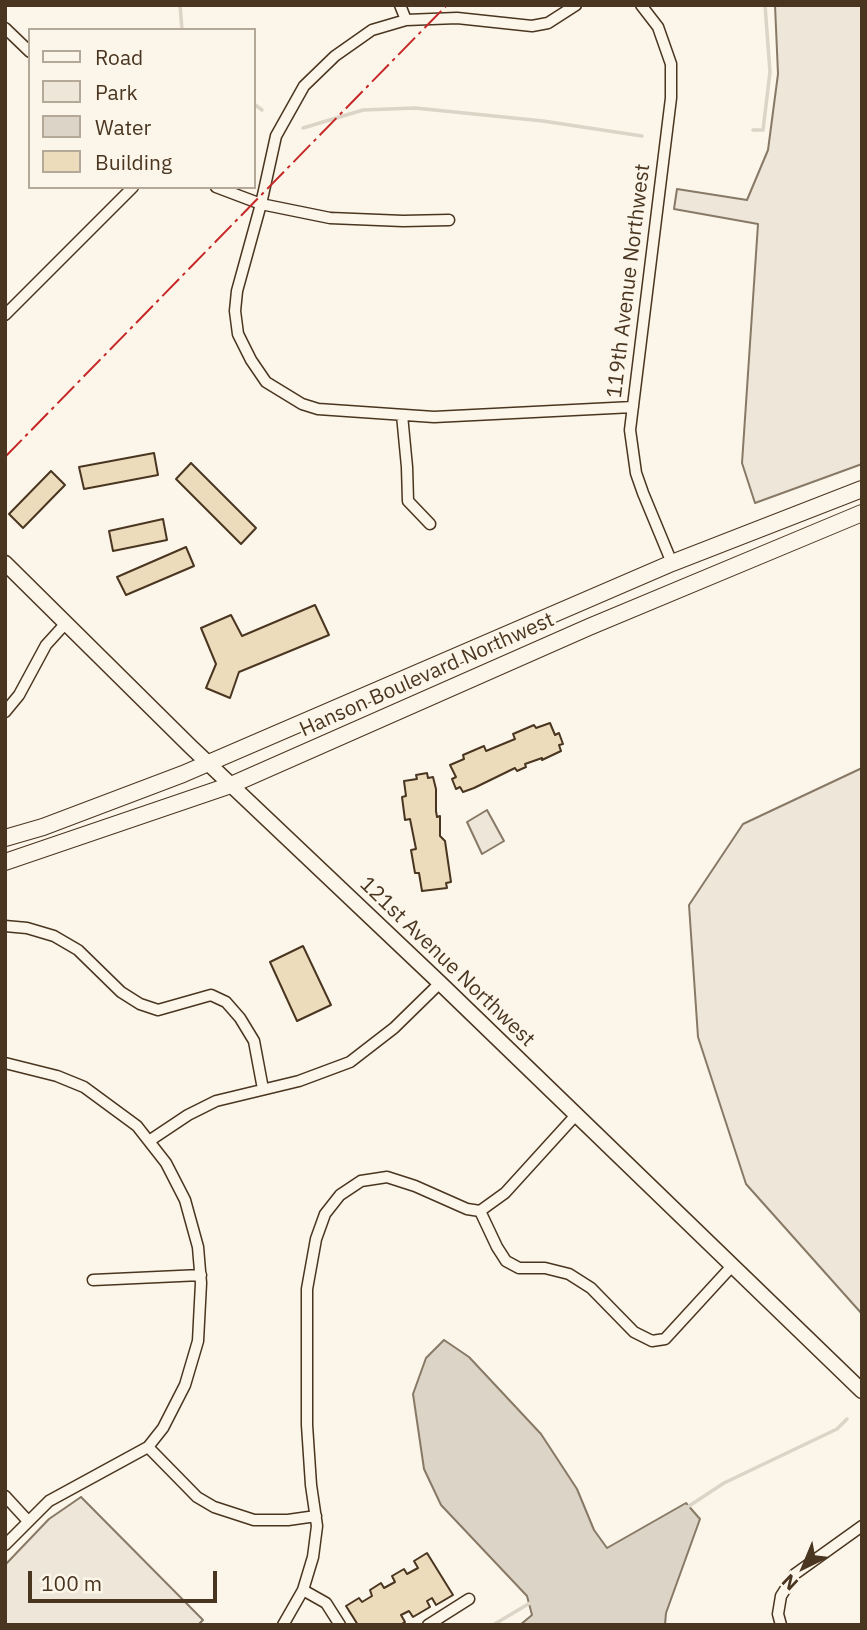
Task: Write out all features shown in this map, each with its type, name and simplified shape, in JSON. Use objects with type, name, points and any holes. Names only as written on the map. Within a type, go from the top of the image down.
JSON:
[{"type":"main road","name":"Hanson Boulevard Northwest","points":[[5,838],[55,822],[208,763],[673,563],[862,489]]},
{"type":"main road","points":[[553,642],[569,626],[789,533],[797,523],[796,513]]},
{"type":"main road","name":"Hanson Boulevard Northwest","points":[[5,862],[231,785],[553,642],[862,513]]},
{"type":"street","points":[[400,5],[406,20]]},
{"type":"street","points":[[576,5],[548,23],[532,26],[457,18],[406,20],[372,30],[335,56],[304,86],[276,136],[237,291],[235,311],[238,334],[266,382],[302,404],[318,410],[434,417],[633,407]]},
{"type":"street","name":"119th Avenue Northwest","points":[[641,5],[658,27],[671,64],[671,99],[630,430],[636,473],[673,563]]},
{"type":"street","points":[[5,28],[28,50]]},
{"type":"street","points":[[5,46],[14,37]]},
{"type":"street","points":[[5,314],[131,189]]},
{"type":"street","points":[[221,189],[261,204],[330,218],[449,220]]},
{"type":"street","points":[[402,415],[408,501],[430,524]]},
{"type":"street","name":"121st Avenue Northwest","points":[[5,563],[208,763],[862,1391]]},
{"type":"street","points":[[5,712],[19,695],[46,645],[66,622]]},
{"type":"street","points":[[5,926],[27,928],[54,936],[78,950],[121,992],[140,1004],[158,1010],[211,995],[226,1002],[254,1041],[262,1089]]},
{"type":"street","points":[[149,1141],[188,1115],[216,1101],[299,1081],[350,1062],[394,1028],[440,983]]},
{"type":"street","points":[[5,1063],[57,1076],[85,1087],[131,1121],[166,1163],[185,1200],[198,1247],[201,1275],[198,1341],[185,1385],[163,1428],[148,1447],[49,1501],[5,1545]]},
{"type":"street","points":[[283,1625],[303,1590],[313,1557],[317,1526],[311,1485],[306,1403],[307,1289],[316,1239],[325,1214],[340,1195],[361,1181],[387,1177],[467,1209],[480,1211],[505,1193],[575,1116]]},
{"type":"street","points":[[480,1211],[506,1261],[519,1268],[545,1268],[569,1274],[590,1288],[634,1332],[652,1341],[665,1339],[733,1266]]},
{"type":"street","points":[[93,1280],[201,1275]]},
{"type":"street","points":[[148,1447],[197,1497],[214,1507],[254,1520],[288,1520],[316,1516]]},
{"type":"street","points":[[5,1496],[29,1521]]},
{"type":"street","points":[[781,1625],[778,1614],[781,1596],[795,1574],[862,1526]]},
{"type":"street","points":[[303,1590],[326,1603],[340,1625]]},
{"type":"street","points":[[428,1625],[469,1599]]},
{"type":"green space","points":[[775,5],[862,5],[862,464],[755,503],[742,463],[758,224],[674,209],[677,189],[747,200],[768,150],[778,74]]},
{"type":"green space","points":[[862,768],[862,1314],[746,1184],[698,1037],[689,905],[743,824]]},
{"type":"green space","points":[[487,810],[504,841],[482,854],[467,822]]},
{"type":"green space","points":[[81,1497],[203,1620],[198,1625],[5,1625],[5,1565],[49,1519]]},
{"type":"water","points":[[444,1340],[469,1357],[541,1434],[577,1489],[594,1530],[607,1548],[686,1503],[700,1519],[666,1613],[665,1625],[520,1625],[532,1615],[527,1596],[441,1505],[424,1469],[413,1394],[426,1358]]},
{"type":"building","points":[[154,453],[158,475],[84,489],[79,467]]},
{"type":"building","points":[[191,463],[256,528],[241,544],[176,479]]},
{"type":"building","points":[[51,471],[65,485],[23,528],[9,514]]},
{"type":"building","points":[[163,519],[167,540],[113,551],[109,531]]},
{"type":"building","points":[[186,547],[194,566],[126,595],[117,577]]},
{"type":"building","points":[[315,605],[329,635],[239,672],[230,698],[206,688],[216,664],[201,628],[231,615],[242,636]]},
{"type":"building","points":[[550,723],[555,735],[559,733],[563,744],[559,745],[561,751],[463,792],[460,787],[456,789],[452,779],[456,777],[450,765],[464,759],[463,755],[484,746],[486,751],[515,739],[513,734],[534,725],[536,728]]},
{"type":"building","points":[[427,773],[428,778],[433,777],[436,789],[440,836],[445,841],[451,882],[446,883],[447,888],[422,891],[411,850],[416,849],[410,819],[405,820],[402,797],[406,796],[404,781],[417,779],[416,775]]},
{"type":"building","points":[[303,946],[331,1005],[297,1021],[270,962]]},
{"type":"building","points":[[427,1553],[453,1595],[436,1605],[432,1598],[427,1601],[430,1607],[413,1617],[409,1611],[401,1615],[405,1622],[400,1625],[358,1625],[346,1606],[359,1598],[362,1602],[372,1596],[370,1590],[381,1583],[384,1588],[395,1582],[392,1576],[404,1569],[407,1574],[418,1568],[414,1561]]},
{"type":"waterway","points":[[180,5],[182,28]]},
{"type":"waterway","points":[[753,130],[763,130],[770,72],[765,5]]},
{"type":"waterway","points":[[256,106],[262,110]]},
{"type":"waterway","points":[[303,128],[363,110],[415,108],[543,121],[642,136]]},
{"type":"waterway","points":[[686,1508],[724,1483],[837,1429],[847,1419]]},
{"type":"waterway","points":[[493,1625],[530,1603]]},
{"type":"power","points":[[5,457],[447,5]]}]
